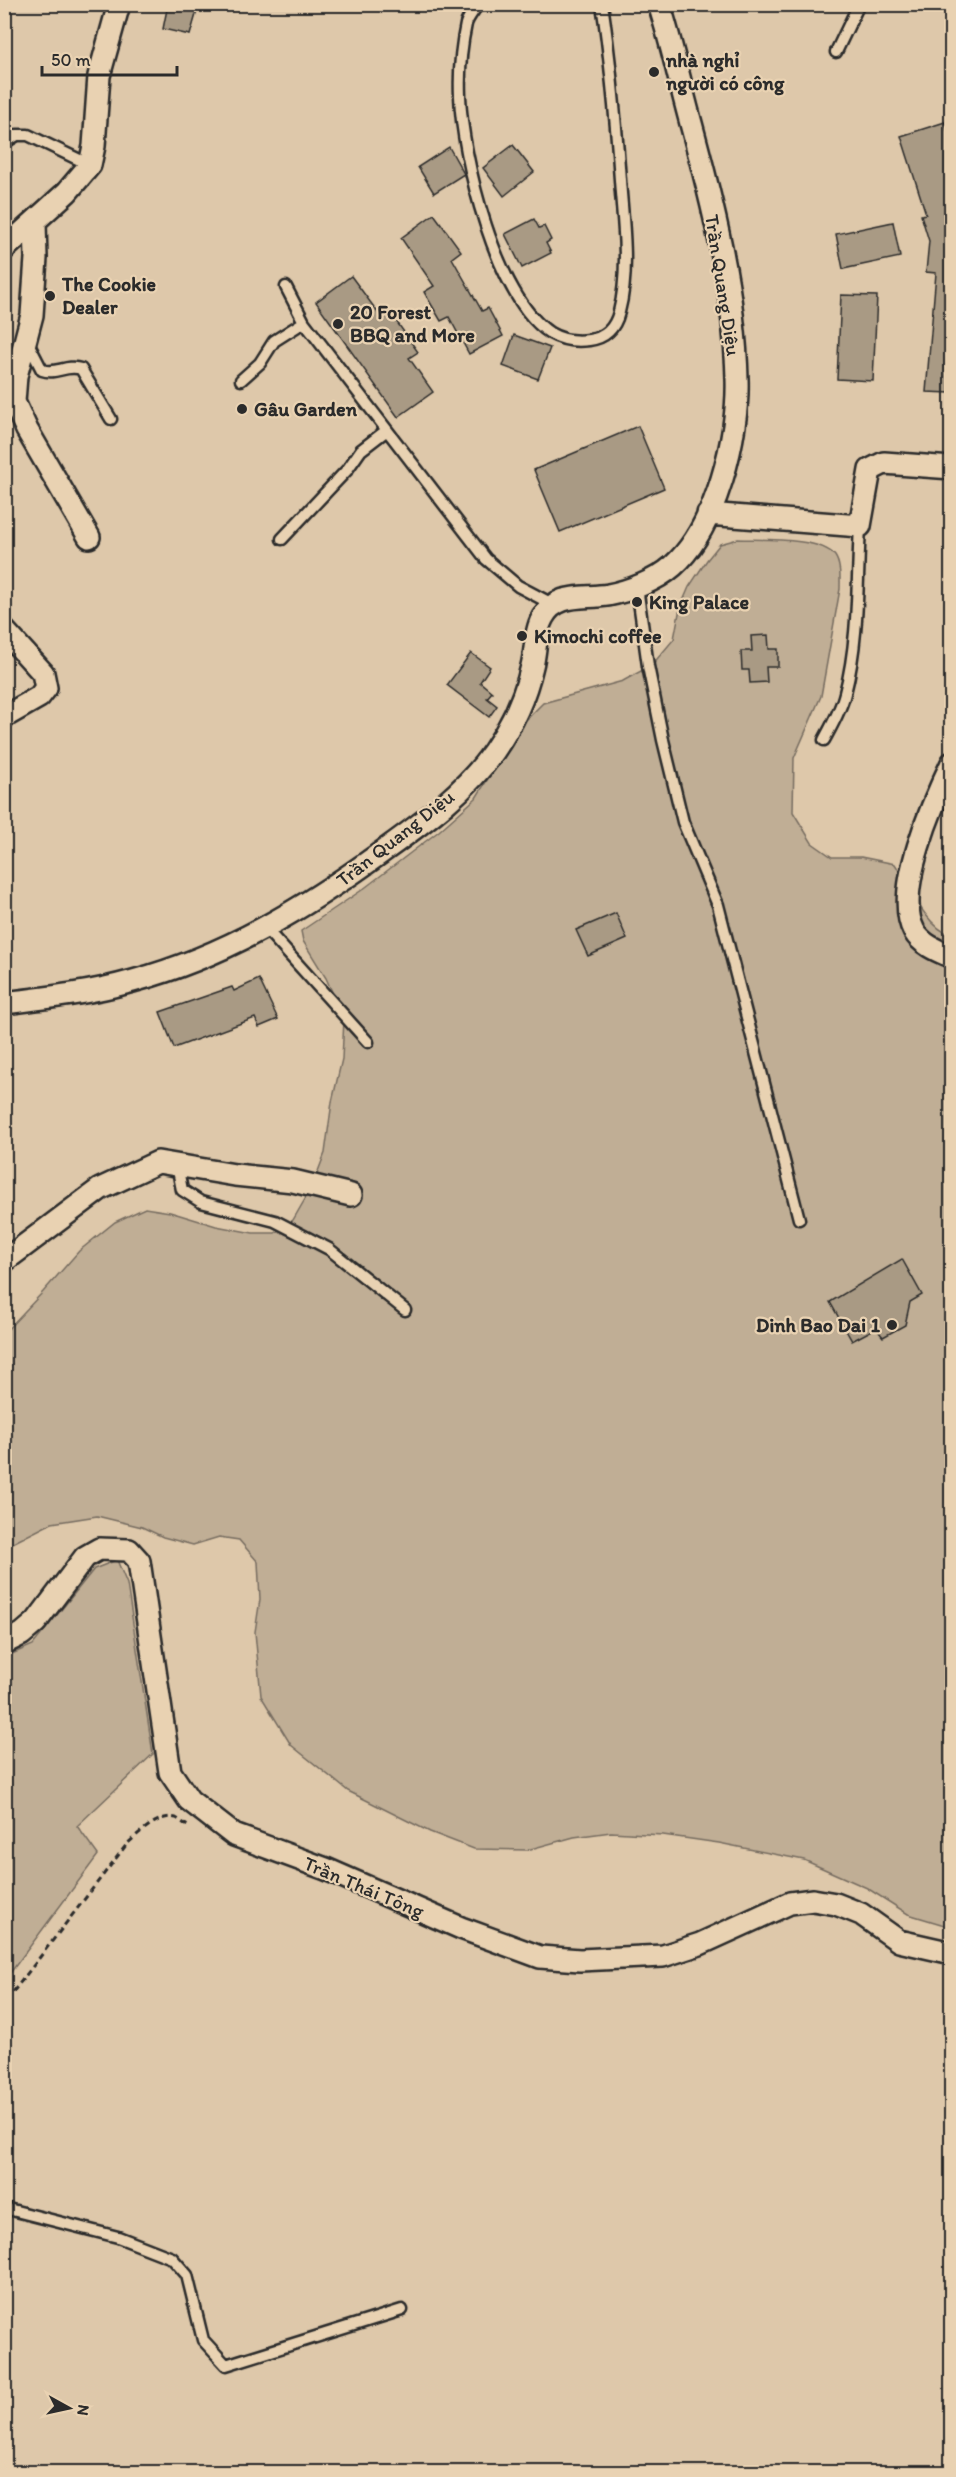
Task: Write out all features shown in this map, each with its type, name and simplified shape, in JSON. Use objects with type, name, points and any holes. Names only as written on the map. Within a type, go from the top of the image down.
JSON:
[{"type":"street","points":[[4,249],[67,192],[90,165],[94,146],[99,76],[119,4]]},
{"type":"street","name":"Trần Quang Diệu","points":[[7,1004],[131,982],[198,960],[266,928],[350,875],[426,820],[493,754],[517,715],[532,669],[540,619],[552,604],[567,598],[606,595],[637,587],[672,568],[694,542],[724,476],[733,435],[737,381],[729,297],[705,176],[659,4]]},
{"type":"street","points":[[35,223],[33,315],[16,376],[14,402],[27,430],[89,537]]},
{"type":"street","points":[[708,514],[860,526],[870,470],[884,463],[951,468]]},
{"type":"street","points":[[4,630],[43,673],[46,685],[39,697],[4,717]]},
{"type":"street","points":[[951,763],[915,856],[909,904],[910,922],[919,938],[925,944],[951,957]]},
{"type":"street","points":[[4,1261],[100,1189],[158,1162],[235,1175],[293,1181],[351,1195]]},
{"type":"street","name":"Trần Thái Tông","points":[[4,1643],[22,1634],[36,1622],[85,1557],[99,1549],[129,1550],[139,1561],[170,1772],[189,1800],[234,1835],[326,1869],[461,1928],[540,1957],[580,1960],[663,1956],[700,1944],[790,1903],[813,1900],[836,1904],[861,1914],[899,1941],[951,1953]]},
{"type":"lane","points":[[478,4],[467,21],[461,57],[460,98],[468,154],[486,229],[509,281],[529,313],[548,332],[559,338],[580,341],[599,339],[612,329],[619,313],[624,278],[618,150],[610,56],[602,4]]},
{"type":"lane","points":[[836,52],[859,4]]},
{"type":"lane","points":[[4,143],[17,135],[28,135],[90,165]]},
{"type":"lane","points":[[286,287],[304,322],[486,559],[518,586],[552,604]]},
{"type":"lane","points":[[241,380],[260,363],[274,341],[304,322]]},
{"type":"lane","points":[[27,340],[42,370],[50,373],[69,366],[81,369],[111,419]]},
{"type":"lane","points":[[282,539],[347,470],[361,450],[387,430]]},
{"type":"lane","points":[[824,740],[838,713],[849,672],[855,622],[860,526]]},
{"type":"lane","points":[[637,587],[648,666],[683,822],[718,905],[799,1219]]},
{"type":"lane","points":[[266,928],[368,1042]]},
{"type":"lane","points":[[177,1165],[182,1190],[201,1202],[276,1221],[329,1249],[405,1310]]},
{"type":"lane","points":[[4,2208],[118,2236],[172,2258],[187,2275],[203,2340],[226,2365],[402,2310]]},
{"type":"path","points":[[13,1992],[127,1844],[144,1829],[162,1819],[175,1818],[190,1827]]},
{"type":"shaded area","points":[[738,539],[790,541],[817,545],[835,556],[839,567],[840,589],[821,696],[794,758],[793,812],[812,843],[832,857],[861,857],[895,864],[926,915],[942,931],[951,935],[951,1927],[908,1914],[867,1888],[804,1860],[719,1843],[663,1835],[611,1832],[574,1837],[527,1850],[474,1849],[430,1832],[348,1791],[291,1745],[261,1696],[255,1632],[260,1599],[258,1562],[239,1540],[219,1537],[193,1545],[163,1537],[142,1527],[97,1516],[52,1523],[5,1547],[5,1332],[79,1251],[115,1222],[145,1208],[253,1233],[275,1233],[293,1220],[312,1187],[325,1153],[332,1102],[342,1059],[344,1019],[326,978],[303,941],[301,931],[362,890],[439,831],[476,798],[522,724],[543,703],[623,681],[652,665],[674,639],[680,608],[689,587],[707,560],[720,544]]},
{"type":"shaded area","points":[[117,1560],[127,1584],[153,1754],[77,1826],[98,1855],[5,1980],[5,1657],[33,1645],[94,1569]]},
{"type":"building","points":[[168,4],[199,4],[190,35],[163,29]]},
{"type":"building","points":[[945,122],[951,144],[951,393],[926,392],[936,273],[926,272],[929,241],[921,215],[926,214],[901,136]]},
{"type":"building","points":[[513,145],[534,172],[504,196],[483,168]]},
{"type":"building","points":[[449,147],[464,174],[434,193],[418,167]]},
{"type":"building","points":[[434,214],[461,251],[452,258],[482,311],[488,308],[503,336],[469,354],[449,317],[441,321],[424,292],[434,286],[401,238]]},
{"type":"building","points":[[534,219],[539,228],[544,226],[551,240],[546,243],[551,253],[522,268],[505,234]]},
{"type":"building","points":[[893,222],[900,257],[843,269],[836,234]]},
{"type":"building","points":[[351,276],[379,314],[387,308],[418,352],[409,358],[433,392],[398,417],[316,302]]},
{"type":"building","points":[[841,295],[877,296],[873,381],[837,379]]},
{"type":"building","points":[[514,335],[550,348],[538,379],[503,366]]},
{"type":"building","points":[[638,426],[664,488],[560,532],[534,470]]},
{"type":"building","points":[[768,635],[769,649],[778,649],[778,667],[766,667],[767,682],[750,683],[749,670],[742,670],[741,651],[752,651],[751,636]]},
{"type":"building","points":[[471,653],[490,667],[480,682],[492,692],[487,698],[497,706],[489,717],[447,685]]},
{"type":"building","points":[[616,913],[627,939],[588,956],[576,930]]},
{"type":"building","points":[[259,979],[278,1019],[259,1027],[255,1018],[174,1048],[160,1012],[232,987],[234,991]]},
{"type":"building","points":[[902,1259],[922,1295],[910,1302],[905,1325],[883,1337],[876,1328],[852,1341],[830,1302]]},
{"type":"place","name":"nhà nghỉ người có công","points":[[654,72]]},
{"type":"place","name":"The Cookie Dealer","points":[[50,296]]},
{"type":"place","name":"20 Forest BBQ and More","points":[[338,324]]},
{"type":"place","name":"Gâu Garden","points":[[242,409]]},
{"type":"place","name":"King Palace","points":[[637,602]]},
{"type":"place","name":"Kimochi coffee","points":[[522,636]]},
{"type":"place","name":"Dinh Bao Dai 1","points":[[892,1325]]}]
